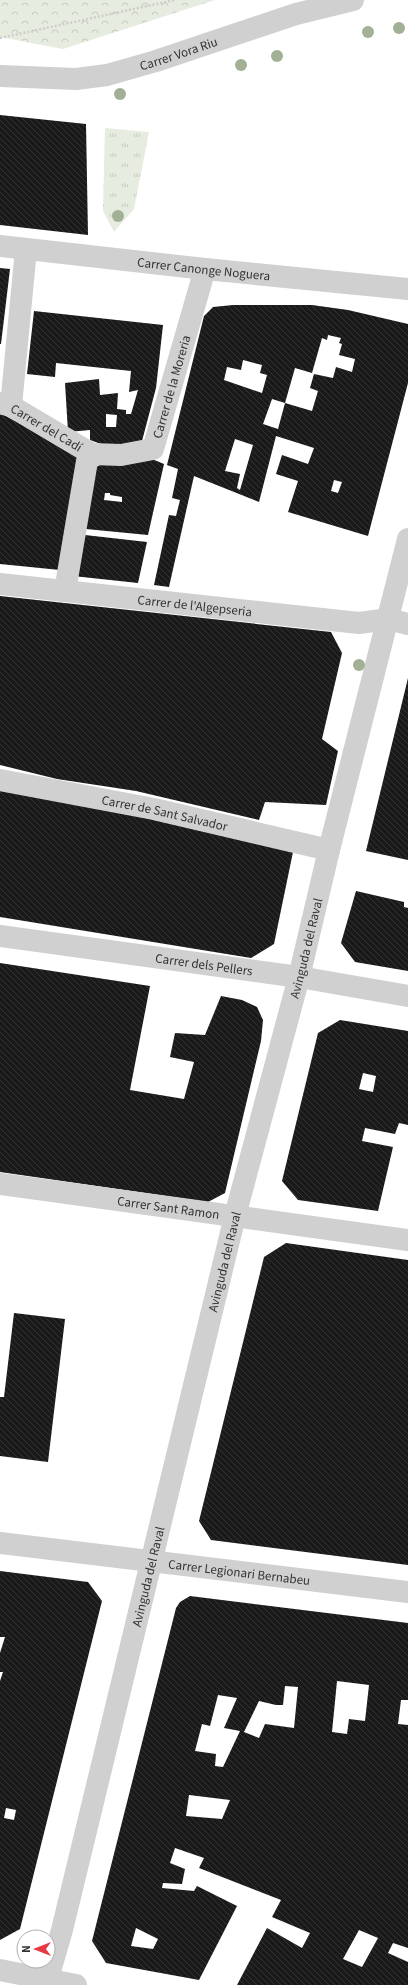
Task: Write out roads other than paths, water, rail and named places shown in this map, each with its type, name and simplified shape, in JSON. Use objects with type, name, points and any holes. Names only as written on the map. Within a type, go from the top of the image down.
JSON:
[{"type":"street","name":"Carrer Vora Riu","points":[[0,76],[76,80],[107,74],[156,61],[296,14],[353,0]]},
{"type":"street","name":"Carrer Canonge Noguera","points":[[0,246],[205,269],[408,289]]},
{"type":"street","points":[[5,404],[26,249]]},
{"type":"street","name":"Carrer de la Moreria","points":[[92,454],[121,455],[153,449],[205,269]]},
{"type":"street","name":"Carrer del Cadí","points":[[5,404],[92,454]]},
{"type":"street","points":[[66,591],[87,461],[92,454]]},
{"type":"street","name":"Avinguda del Raval","points":[[47,1982],[62,1930],[153,1562],[236,1216],[299,977],[330,850],[398,621],[408,539]]},
{"type":"street","name":"Carrer de l'Algepseria","points":[[0,584],[358,623],[398,621]]},
{"type":"street","name":"Carrer de Sant Salvador","points":[[0,780],[154,809],[330,850]]},
{"type":"street","name":"Carrer dels Pellers","points":[[0,936],[299,977],[408,996]]},
{"type":"street","name":"Carrer Sant Ramon","points":[[0,1184],[408,1240]]},
{"type":"street","name":"Carrer Legionari Bernabeu","points":[[0,1543],[408,1592]]},
{"type":"street","points":[[0,1970],[47,1982],[76,1985]]}]
